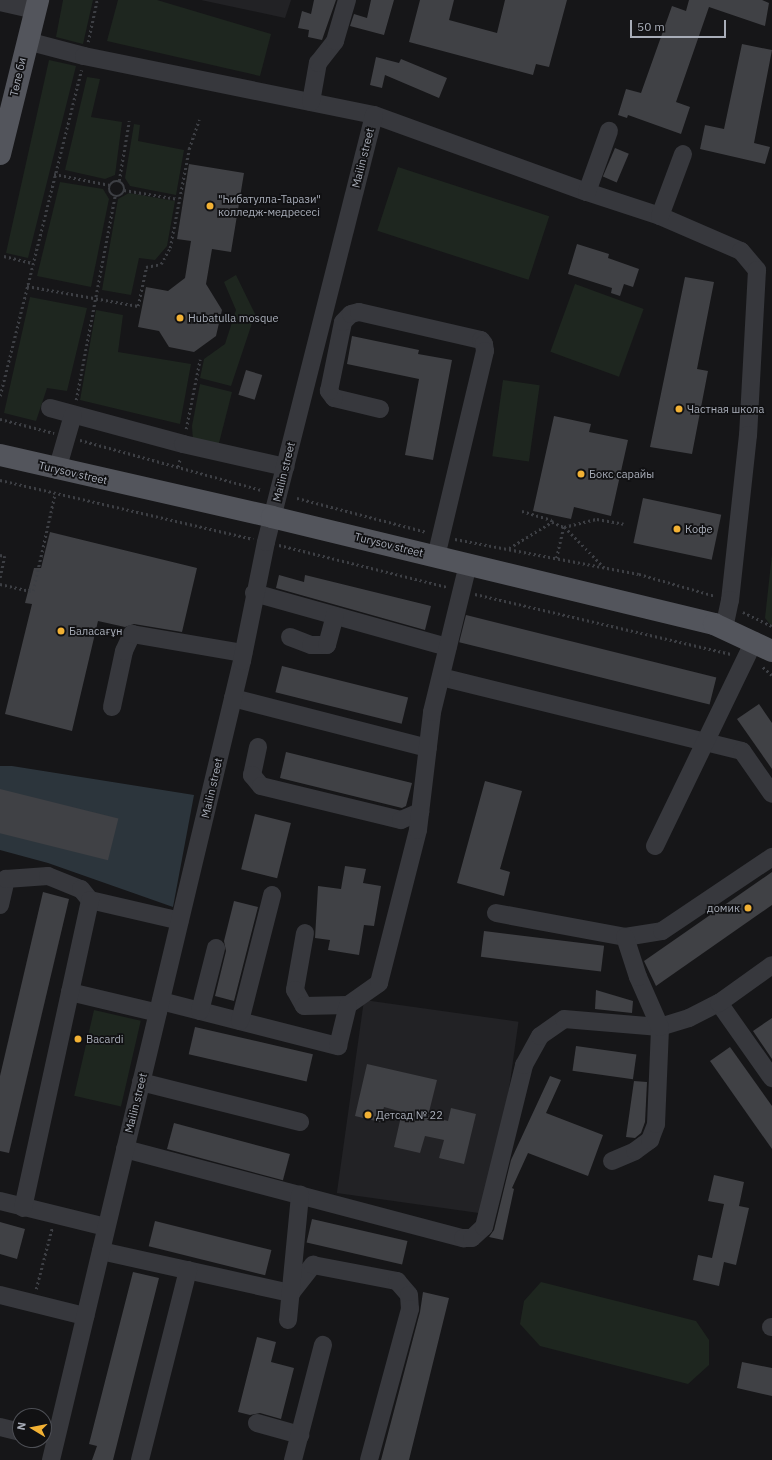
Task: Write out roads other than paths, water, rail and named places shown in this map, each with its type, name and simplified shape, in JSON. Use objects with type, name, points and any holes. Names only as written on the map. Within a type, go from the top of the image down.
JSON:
[{"type":"main road","name":"Төле би","points":[[0,154],[26,41],[37,5]]},
{"type":"main road","name":"Turysov street","points":[[0,455],[57,470],[272,517],[724,628],[742,639],[763,646]]},
{"type":"street","points":[[311,102],[318,63],[335,41],[347,0]]},
{"type":"street","points":[[0,2],[37,5]]},
{"type":"street","points":[[26,41],[84,56],[374,116],[587,192],[660,216],[741,251],[757,270],[748,435],[730,600],[724,628]]},
{"type":"street","name":"Mailin street","points":[[52,1432],[85,1316],[101,1251],[244,654],[254,593],[272,517],[374,116]]},
{"type":"street","points":[[587,192],[609,131]]},
{"type":"street","points":[[660,216],[683,154]]},
{"type":"street","points":[[380,409],[334,398],[329,391],[343,322],[351,314],[359,312],[481,340],[484,344],[485,351],[443,536],[436,557]]},
{"type":"street","points":[[50,408],[72,415],[285,467]]},
{"type":"street","points":[[57,470],[72,415]]},
{"type":"street","points":[[306,933],[295,990],[304,1006],[348,1005],[379,983],[406,879],[420,812],[432,712],[468,564]]},
{"type":"street","points":[[254,593],[448,647]]},
{"type":"street","points":[[290,637],[311,646],[327,645],[335,616]]},
{"type":"street","points":[[112,707],[124,651],[132,634],[244,654]]},
{"type":"street","points":[[655,846],[707,743],[763,646]]},
{"type":"street","points":[[441,677],[742,751],[772,794]]},
{"type":"street","points":[[233,698],[428,748]]},
{"type":"street","points":[[258,747],[252,775],[262,786],[401,820],[420,812]]},
{"type":"street","points":[[496,914],[625,937],[662,931],[772,857]]},
{"type":"street","points":[[0,905],[6,879],[48,876],[81,889],[90,900],[180,921]]},
{"type":"street","points":[[240,1021],[272,895]]},
{"type":"street","points":[[22,1208],[90,900]]},
{"type":"street","points":[[612,1161],[635,1151],[650,1140],[656,1124],[660,1027],[638,977],[625,937]]},
{"type":"street","points":[[200,1011],[216,948]]},
{"type":"street","points":[[125,1149],[463,1238],[472,1238],[484,1227],[524,1065],[540,1036],[564,1020],[660,1027],[689,1018],[719,1003],[772,965]]},
{"type":"street","points":[[70,992],[159,1007],[200,1011],[338,1046],[348,1005]]},
{"type":"street","points":[[719,1003],[770,1070]]},
{"type":"street","points":[[141,1082],[300,1122]]},
{"type":"street","points":[[288,1320],[300,1195]]},
{"type":"street","points":[[0,1201],[22,1208],[106,1227]]},
{"type":"street","points":[[101,1251],[291,1293]]},
{"type":"street","points":[[291,1293],[313,1265],[397,1281],[409,1295],[410,1309],[369,1460]]},
{"type":"street","points":[[140,1460],[188,1270]]},
{"type":"street","points":[[0,1295],[85,1316]]},
{"type":"street","points":[[293,1460],[323,1345]]},
{"type":"street","points":[[257,1423],[300,1435]]},
{"type":"street","points":[[0,1427],[12,1430]]},
{"type":"street","name":"Mailin street","points":[[50,1448],[51,1460]]},
{"type":"place","name":"\"Һибатулла-Тарази\" колледж-медресесі","points":[[210,206]]},
{"type":"place","name":"Hubatulla mosque","points":[[180,318]]},
{"type":"place","name":"Частная школа","points":[[679,409]]},
{"type":"place","name":"Бокс сарайы","points":[[581,474]]},
{"type":"place","name":"Кофе","points":[[677,529]]},
{"type":"place","name":"Баласағұн","points":[[61,631]]},
{"type":"place","name":"домик","points":[[748,908]]},
{"type":"place","name":"Bacardi","points":[[78,1039]]},
{"type":"place","name":"Детсад № 22","points":[[368,1115]]}]
